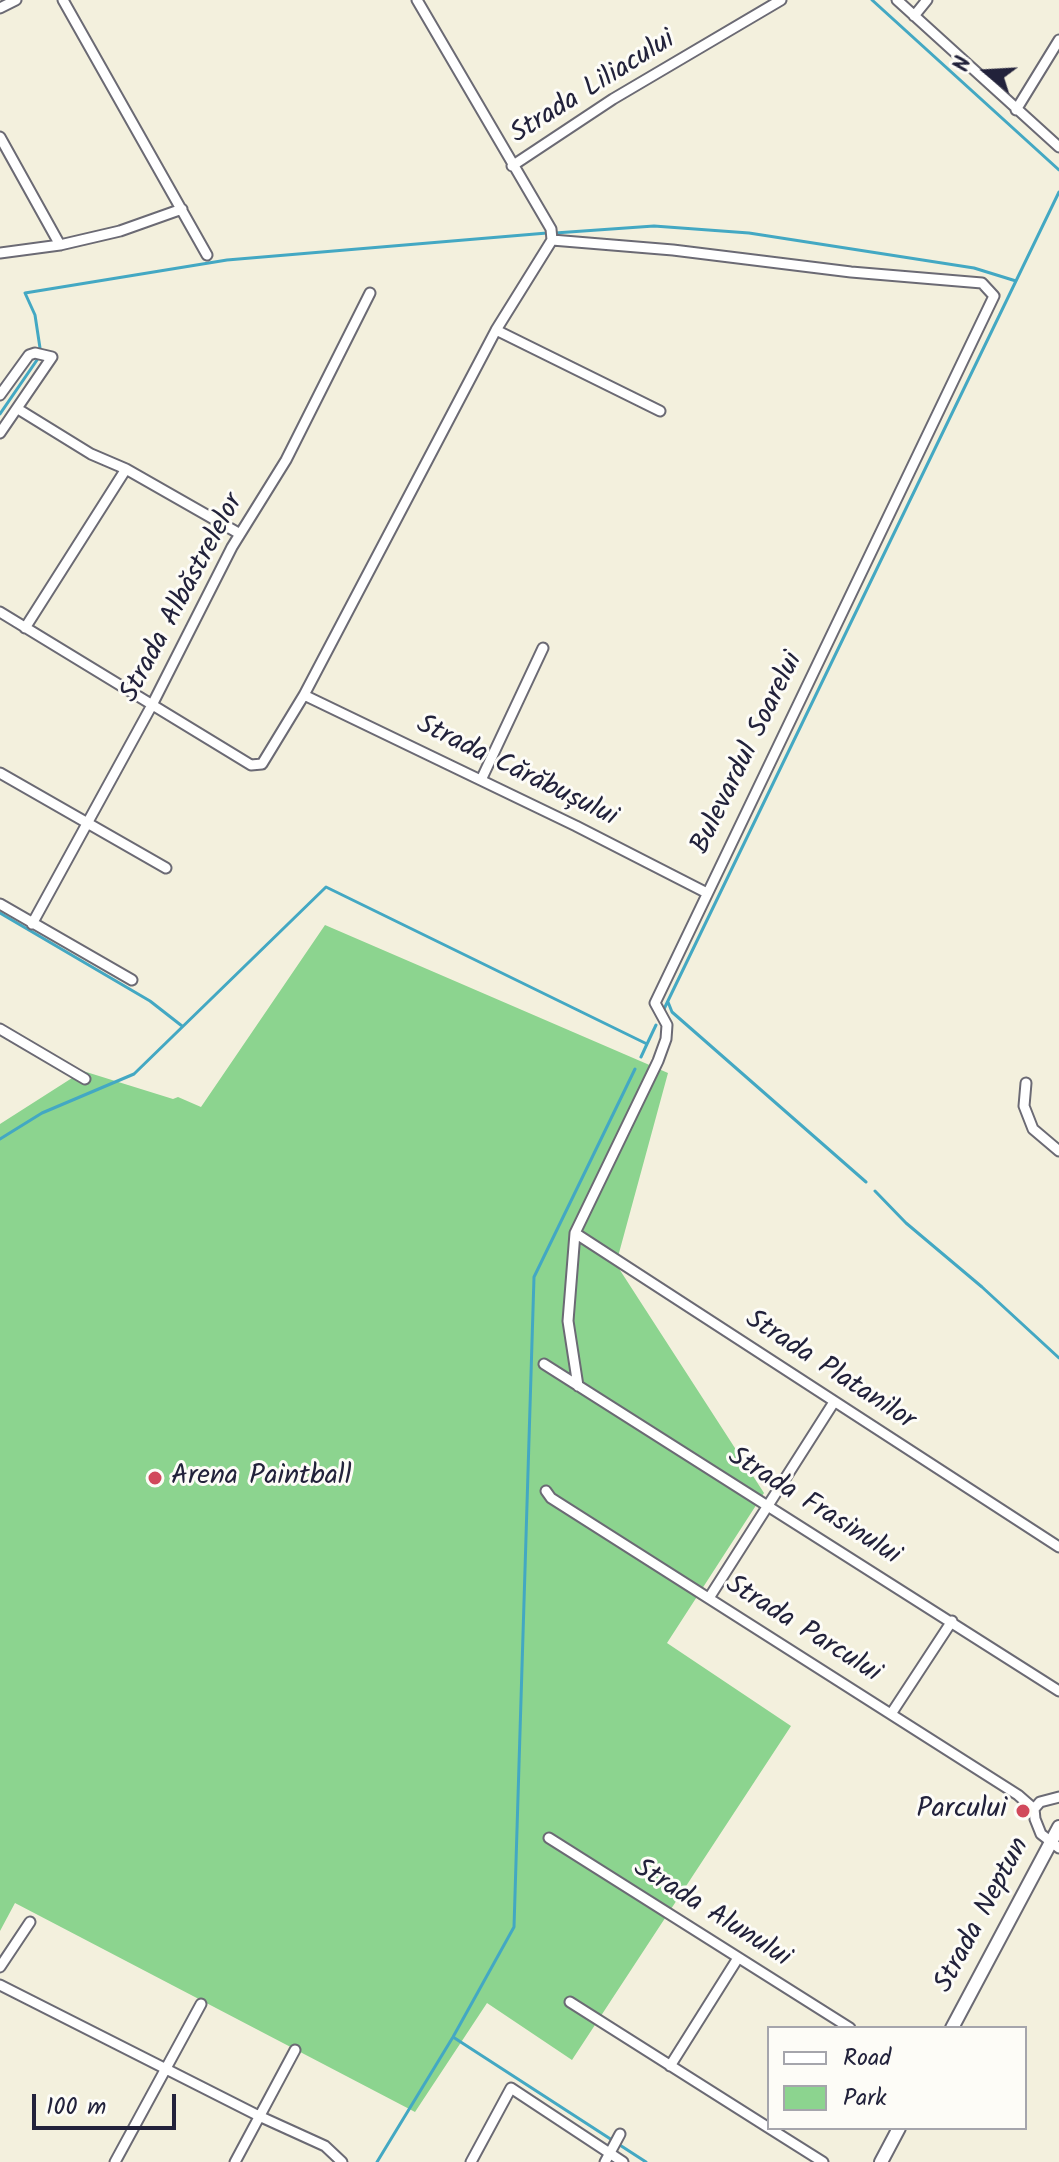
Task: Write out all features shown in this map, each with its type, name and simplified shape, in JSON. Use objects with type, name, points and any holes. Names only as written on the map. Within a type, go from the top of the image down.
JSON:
[{"type":"street","points":[[0,8],[16,0]]},
{"type":"street","points":[[63,0],[207,255]]},
{"type":"street","points":[[0,612],[251,765],[262,764],[269,754],[304,695],[496,330],[552,240],[551,229],[417,0]]},
{"type":"street","name":"Strada Liliacului","points":[[512,166],[613,99],[781,0]]},
{"type":"street","points":[[897,0],[1059,147]]},
{"type":"street","points":[[914,16],[927,0]]},
{"type":"street","points":[[1016,110],[1059,40]]},
{"type":"street","points":[[0,137],[60,245]]},
{"type":"street","points":[[0,253],[60,245],[120,231],[182,209]]},
{"type":"street","name":"Bulevardul Soarelui","points":[[552,240],[982,283],[994,296],[655,1003],[667,1025],[666,1039],[575,1233]]},
{"type":"street","name":"Strada Albăstrelelor","points":[[32,924],[152,705],[240,534],[286,460],[370,293]]},
{"type":"street","points":[[496,330],[660,411]]},
{"type":"street","points":[[0,395],[29,355],[35,353],[52,357],[0,433]]},
{"type":"street","points":[[18,409],[91,454],[126,469],[240,534]]},
{"type":"street","points":[[25,628],[126,469]]},
{"type":"street","points":[[481,780],[543,648]]},
{"type":"street","name":"Strada Cărăbușului","points":[[304,695],[707,893]]},
{"type":"street","points":[[0,773],[166,868]]},
{"type":"street","points":[[0,904],[132,980]]},
{"type":"street","points":[[0,1029],[85,1079]]},
{"type":"street","points":[[1026,1083],[1024,1106],[1033,1129],[1059,1151]]},
{"type":"street","points":[[575,1233],[568,1321],[578,1386]]},
{"type":"street","name":"Strada Platanilor","points":[[575,1233],[1059,1547]]},
{"type":"street","name":"Strada Frasinului","points":[[544,1364],[1059,1691]]},
{"type":"street","points":[[709,1598],[834,1402]]},
{"type":"street","name":"Strada Parcului","points":[[546,1491],[551,1498],[1018,1795],[1034,1809],[1041,1834],[1055,1845]]},
{"type":"street","points":[[891,1714],[952,1621]]},
{"type":"street","points":[[1034,1809],[1040,1802],[1059,1797]]},
{"type":"street","name":"Strada Neptun","points":[[953,2026],[1055,1845],[1059,1827]]},
{"type":"street","name":"Strada Alunului","points":[[549,1838],[847,2026]]},
{"type":"street","points":[[0,1967],[30,1922]]},
{"type":"street","points":[[670,2066],[738,1958]]},
{"type":"street","points":[[0,1985],[259,2116],[325,2146],[342,2162]]},
{"type":"street","points":[[570,2002],[767,2127]]},
{"type":"street","points":[[115,2162],[201,2004]]},
{"type":"street","points":[[235,2162],[295,2050]]},
{"type":"street","points":[[471,2162],[511,2088],[623,2162]]},
{"type":"street","points":[[772,2130],[823,2162]]},
{"type":"street","points":[[881,2162],[898,2130]]},
{"type":"street","points":[[609,2155],[619,2137]]},
{"type":"green space","points":[[325,925],[668,1073],[616,1264],[764,1493],[667,1643],[791,1726],[572,2060],[487,2003],[415,2112],[15,1903],[0,1931],[0,1124],[83,1071],[173,1099],[178,1097],[201,1107]]},
{"type":"waterway","points":[[872,0],[1059,170]]},
{"type":"waterway","points":[[664,1009],[1059,192]]},
{"type":"waterway","points":[[555,233],[654,226],[749,233],[974,268],[1016,281]]},
{"type":"waterway","points":[[40,348],[35,315],[25,293],[227,260],[547,233]]},
{"type":"waterway","points":[[0,414],[37,360]]},
{"type":"waterway","points":[[0,1139],[42,1113],[134,1074],[326,887],[647,1044],[641,1057]]},
{"type":"waterway","points":[[0,913],[150,1001],[182,1026]]},
{"type":"waterway","points":[[668,1002],[672,1012],[866,1182]]},
{"type":"waterway","points":[[647,1044],[656,1025]]},
{"type":"waterway","points":[[377,2162],[453,2037],[514,1927],[534,1277],[635,1069]]},
{"type":"waterway","points":[[875,1191],[906,1223],[1059,1358]]},
{"type":"waterway","points":[[453,2037],[646,2162]]},
{"type":"place","name":"Arena Paintball","points":[[155,1478]]},
{"type":"place","name":"Parcului","points":[[1023,1811]]}]
